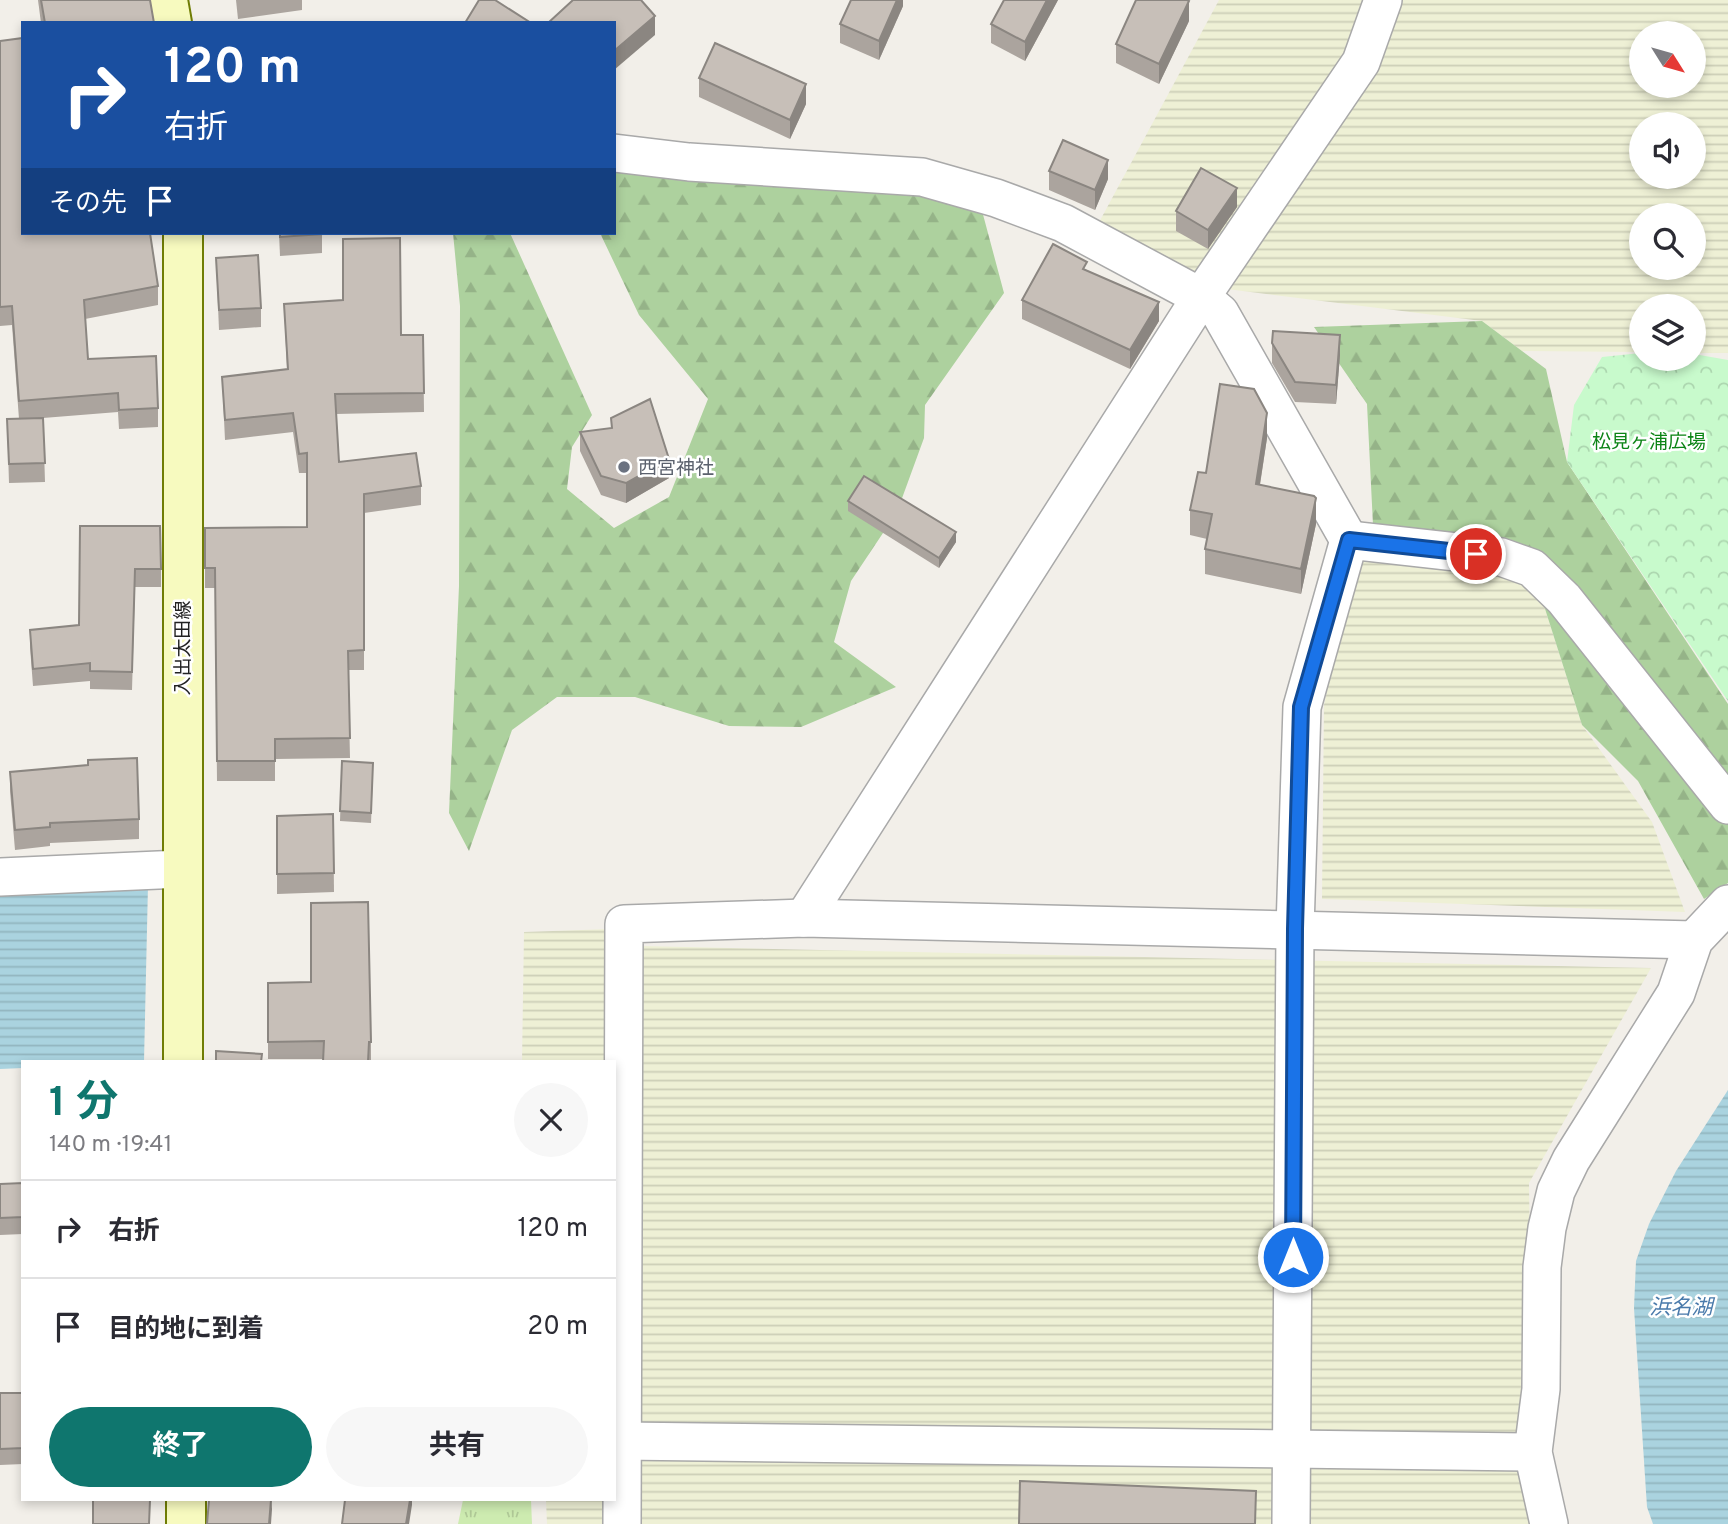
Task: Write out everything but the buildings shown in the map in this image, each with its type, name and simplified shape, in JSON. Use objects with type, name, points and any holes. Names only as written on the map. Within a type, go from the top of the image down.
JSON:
[{"type":"main road","points":[[168,0],[172,21]]},
{"type":"main road","name":"入出太田線","points":[[183,235],[183,1060]]},
{"type":"main road","points":[[186,1501],[186,1524]]},
{"type":"street","points":[[804,918],[1200,297],[1360,62],[1383,0]]},
{"type":"street","points":[[616,153],[689,162],[922,177],[996,198],[1063,223],[1200,297],[1220,313],[1349,540],[1301,707],[1295,929],[1291,1524]]},
{"type":"street","points":[[1349,540],[1502,557],[1532,568],[1563,599],[1728,805]]},
{"type":"street","points":[[0,877],[181,869]]},
{"type":"street","points":[[1549,1524],[1533,1452],[1541,1389],[1542,1267],[1547,1228],[1556,1191],[1571,1160],[1676,993],[1695,940],[1728,904]]},
{"type":"street","points":[[622,1524],[624,924],[804,918],[1695,940]]},
{"type":"street","points":[[621,1441],[1533,1452]]},
{"type":"green space","points":[[1219,0],[1728,0],[1728,353],[1706,353],[1706,294],[1629,294],[1629,352],[1522,351],[1482,321],[1219,288],[1090,239]]},
{"type":"green space","points":[[616,166],[861,173],[981,207],[1004,293],[925,405],[924,438],[897,512],[851,581],[834,642],[896,687],[801,727],[729,726],[635,697],[557,697],[512,730],[469,851],[449,813],[459,586],[460,306],[453,235],[511,235],[592,415],[572,447],[567,489],[614,528],[669,497],[708,399],[639,315],[601,235],[616,235]]},
{"type":"green space","points":[[1482,321],[1546,369],[1567,462],[1728,704],[1728,883],[1704,899],[1638,781],[1582,725],[1532,568],[1374,545],[1367,404],[1314,327]]},
{"type":"green space","name":"松見ヶ浦広場","points":[[1629,354],[1629,371],[1706,371],[1706,356],[1728,360],[1728,701],[1567,462],[1574,405],[1602,357]]},
{"type":"green space","points":[[1357,556],[1532,568],[1582,725],[1652,822],[1685,912],[1322,899],[1324,705]]},
{"type":"green space","points":[[610,929],[605,1060],[522,1060],[524,932]]},
{"type":"green space","points":[[641,946],[1651,968],[1529,1183],[1533,1452],[1554,1524],[633,1524]]},
{"type":"green space","points":[[463,1501],[531,1501],[532,1524],[458,1524]]},
{"type":"green space","points":[[546,1501],[614,1501],[615,1524],[547,1524]]},
{"type":"water","points":[[148,885],[144,1060],[21,1060],[21,1068],[0,1069],[0,886]]},
{"type":"water","name":"浜名湖","points":[[1728,1090],[1728,1524],[1653,1524],[1647,1507],[1634,1308],[1636,1261],[1649,1224],[1676,1171]]},
{"type":"place","name":"西宮神社","points":[[624,467]]},
{"type":"route","points":[[1293,1257],[1295,929],[1301,707],[1349,540],[1476,554]]}]
